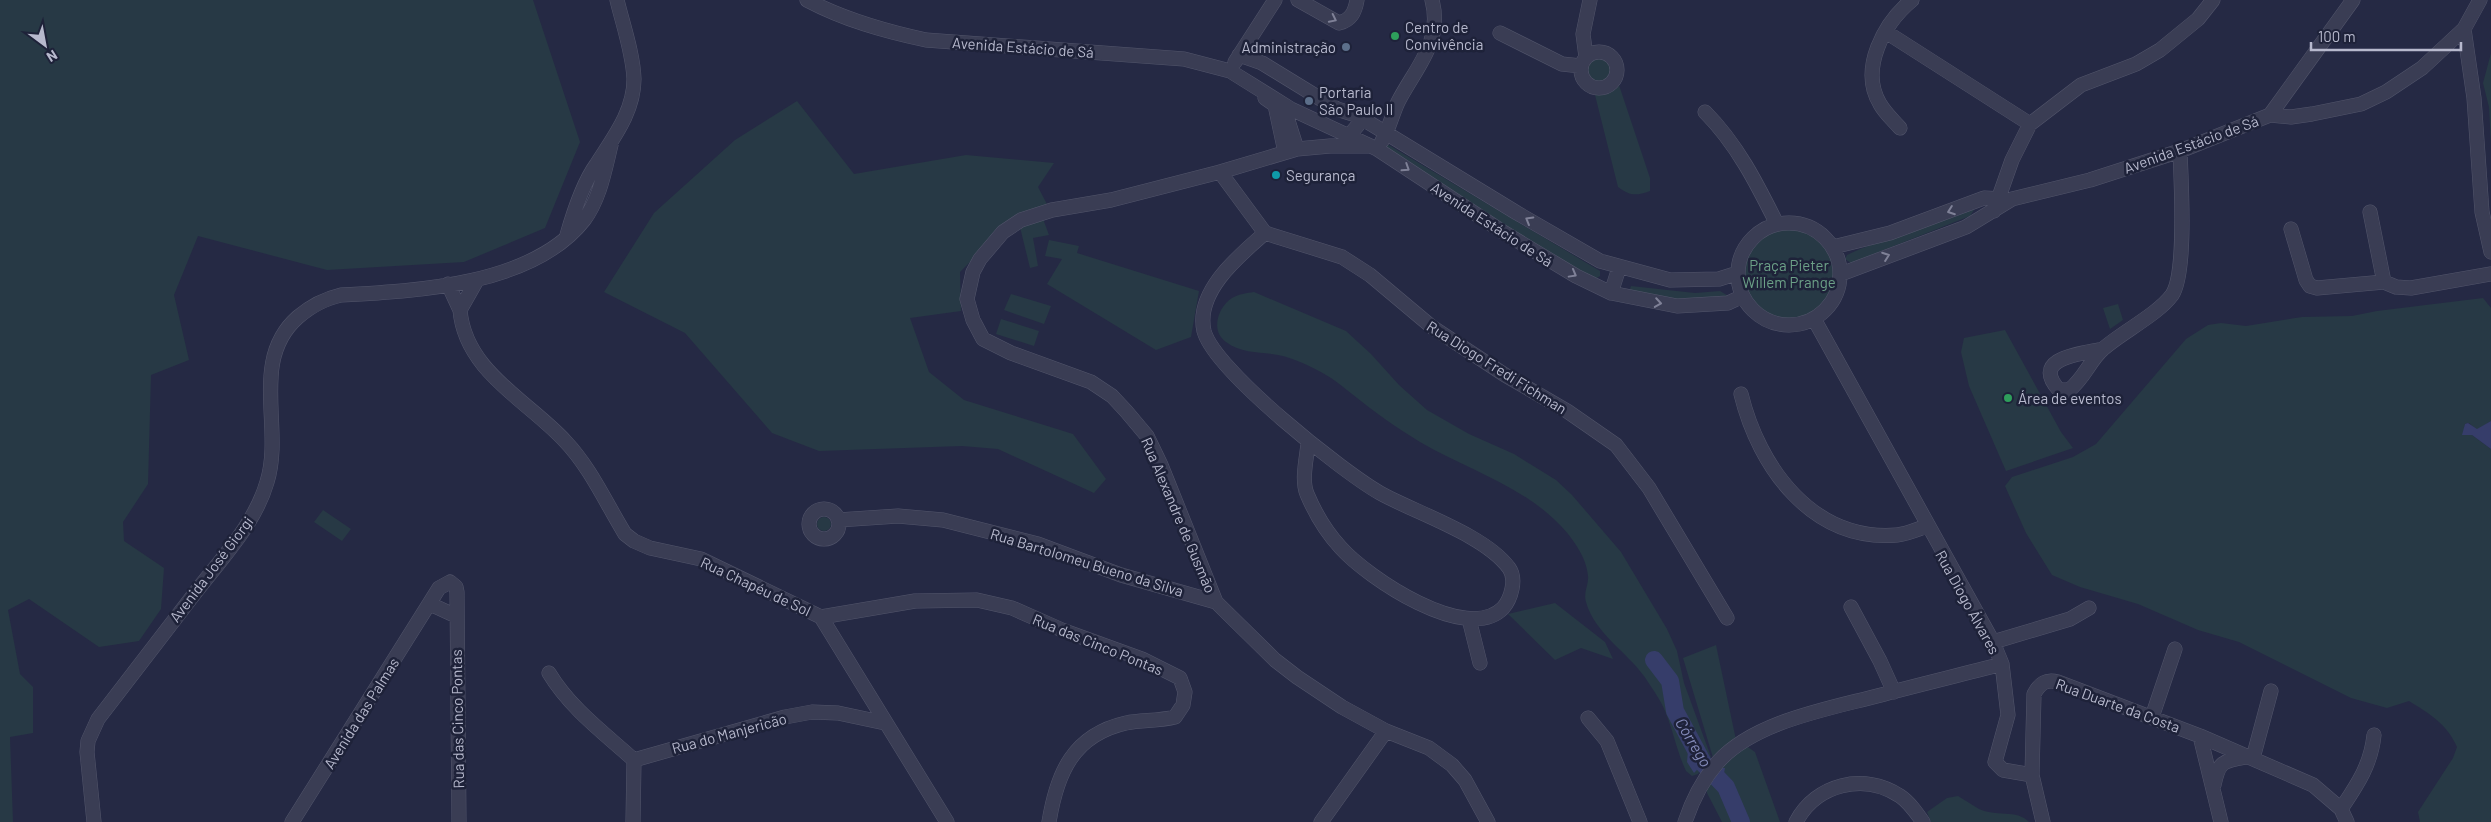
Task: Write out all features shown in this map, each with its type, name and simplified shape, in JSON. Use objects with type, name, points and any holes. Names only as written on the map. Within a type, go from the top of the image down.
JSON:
[{"type":"street","name":"Avenida José Giorgi","points":[[94,822],[87,752],[88,741],[98,719],[231,547],[258,505],[267,482],[273,455],[270,368],[273,354],[280,338],[292,322],[323,299],[341,295],[477,280],[536,257],[567,238],[573,213],[595,166],[611,145],[628,108],[634,81],[617,0]]},
{"type":"street","name":"Avenida Estácio de Sá","points":[[807,0],[852,21],[888,32],[926,40],[1184,59],[1264,83],[1330,123],[1346,136]]},
{"type":"street","points":[[1237,74],[1240,55],[1275,0]]},
{"type":"street","points":[[1298,0],[1340,23],[1346,21],[1352,15],[1357,0]]},
{"type":"street","points":[[1374,148],[1386,134],[1398,102],[1433,39],[1436,15],[1432,0]]},
{"type":"street","points":[[1500,33],[1562,64],[1584,62],[1593,53],[1603,52],[1612,57],[1617,66],[1617,74],[1611,84],[1603,88],[1591,86],[1584,79],[1584,62],[1583,34],[1590,0]]},
{"type":"street","points":[[1900,128],[1880,104],[1871,74],[1876,50],[1886,32],[1912,0]]},
{"type":"street","points":[[1996,204],[2030,124],[2081,85],[2136,64],[2160,50],[2198,20],[2213,0]]},
{"type":"street","points":[[2270,116],[2353,0]]},
{"type":"street","name":"Avenida Estácio de Sá","points":[[1841,274],[1966,227],[1996,204],[2090,180],[2180,151],[2270,116],[2312,114],[2361,104],[2386,92],[2422,68],[2464,29],[2480,0]]},
{"type":"street","points":[[2464,29],[2474,98],[2482,212],[2491,252]]},
{"type":"street","points":[[1886,32],[2030,124]]},
{"type":"street","name":"Avenida Estácio de Sá","points":[[1240,55],[1259,62],[1285,84],[1331,110],[1361,118],[1600,261],[1619,268],[1670,280],[1719,280],[1738,273]]},
{"type":"street","name":"Avenida Estácio de Sá","points":[[1237,74],[1252,89],[1280,108],[1322,130],[1346,136],[1374,148],[1511,237],[1576,276],[1611,292],[1677,306],[1728,303],[1743,296]]},
{"type":"street","points":[[1280,108],[1291,150]]},
{"type":"street","points":[[1705,112],[1723,130],[1746,165],[1776,224]]},
{"type":"street","points":[[1346,136],[1361,118]]},
{"type":"street","name":"Rua Alexandre de Gusmão","points":[[1374,148],[1330,146],[1291,150],[1220,172],[1111,200],[1052,210],[1021,220],[1003,232],[980,259],[974,272],[967,299],[973,320],[983,338],[1011,352],[1091,382],[1112,396],[1126,411],[1146,436],[1157,458],[1216,602],[1275,660],[1297,677],[1342,707],[1386,731],[1429,748],[1452,765],[1465,780],[1488,822]]},
{"type":"street","points":[[2103,349],[2162,304],[2172,294],[2176,284],[2179,265],[2180,151]]},
{"type":"street","points":[[1220,172],[1265,233],[1229,264],[1210,292],[1205,310],[1204,330],[1210,344],[1220,358],[1308,443],[1379,492],[1454,528],[1499,557],[1511,570],[1513,585],[1510,598],[1502,609],[1491,616],[1470,619],[1422,606],[1368,573],[1341,548],[1318,516],[1305,491],[1308,443]]},
{"type":"street","name":"Avenida Estácio de Sá","points":[[1833,247],[1890,233],[1984,198],[1996,204]]},
{"type":"street","points":[[2370,212],[2384,282]]},
{"type":"street","points":[[1799,223],[1820,232],[1833,247],[1841,274],[1835,297],[1826,309],[1814,319],[1795,324],[1773,322],[1754,311],[1743,296],[1738,273],[1742,253],[1751,240],[1761,231],[1776,224],[1799,223]]},
{"type":"street","points":[[2291,229],[2306,280],[2310,286],[2317,288],[2345,287],[2384,282],[2396,287],[2411,288],[2491,274]]},
{"type":"street","name":"Rua Diogo Fredi Fichman","points":[[1265,233],[1342,257],[1370,276],[1432,328],[1582,421],[1616,445],[1649,488],[1727,618]]},
{"type":"street","points":[[1611,292],[1619,268]]},
{"type":"street","points":[[460,310],[477,280]]},
{"type":"street","name":"Rua Chapéu de Sol","points":[[448,284],[460,310],[465,336],[481,363],[565,441],[583,464],[625,534],[634,541],[650,548],[701,559],[821,617],[885,724],[947,822]]},
{"type":"street","name":"Rua Diogo Álvares","points":[[1685,822],[1705,779],[1718,762],[1746,740],[1767,729],[1829,709],[2002,664],[1993,642],[1927,526],[1814,319]]},
{"type":"street","points":[[1741,394],[1748,422],[1772,468],[1811,512],[1842,527],[1868,533],[1898,535],[1927,526]]},
{"type":"street","name":"Rua Bartolomeu Bueno da Silva","points":[[838,520],[898,516],[943,520],[1038,544],[1121,575],[1216,602]]},
{"type":"street","name":"Avenida das Palmas","points":[[292,822],[439,588],[450,582],[456,587],[457,592],[456,616]]},
{"type":"street","name":"Rua das Cinco Pontas","points":[[821,617],[915,601],[977,600],[1012,608],[1062,630],[1142,658],[1180,678],[1185,692],[1183,706],[1175,717],[1156,721],[1128,723],[1108,728],[1089,738],[1077,749],[1059,777],[1049,822]]},
{"type":"street","points":[[430,604],[456,616]]},
{"type":"street","points":[[1851,607],[1880,661],[1894,692]]},
{"type":"street","points":[[1993,642],[2070,619],[2089,608]]},
{"type":"street","name":"Rua das Cinco Pontas","points":[[456,616],[459,822]]},
{"type":"street","points":[[1470,619],[1480,664]]},
{"type":"street","points":[[2152,717],[2175,649]]},
{"type":"street","points":[[2002,664],[2008,715],[1995,762],[2002,770],[2032,776]]},
{"type":"street","points":[[549,674],[559,690],[573,706],[634,760],[633,822]]},
{"type":"street","name":"Rua Duarte da Costa","points":[[2043,822],[2032,776],[2034,694],[2039,685],[2050,680],[2200,736],[2313,785],[2344,816]]},
{"type":"street","points":[[2214,786],[2220,765],[2228,760],[2250,757],[2271,692]]},
{"type":"street","name":"Rua do Manjericão","points":[[634,760],[785,716],[812,712],[838,713],[885,724]]},
{"type":"street","points":[[1588,718],[1607,741],[1640,822]]},
{"type":"street","points":[[1321,822],[1386,731]]},
{"type":"street","points":[[2344,816],[2372,754],[2374,735]]},
{"type":"street","points":[[2200,736],[2214,786],[2221,822]]},
{"type":"street","points":[[1796,822],[1803,809],[1829,790],[1848,783],[1867,783],[1887,788],[1901,797],[1912,807],[1923,822]]},
{"type":"green space","points":[[0,0],[533,0],[580,142],[545,228],[464,262],[327,270],[198,236],[174,295],[189,360],[151,375],[148,484],[123,522],[124,541],[164,568],[161,609],[139,641],[99,647],[29,599],[8,610],[20,674],[33,687],[33,733],[10,737],[13,822],[0,822]]},
{"type":"green space","points":[[2491,53],[2491,145],[2489,107],[2483,83]]},
{"type":"green space","points":[[1599,56],[1609,60],[1613,70],[1609,80],[1599,84],[1589,80],[1585,70],[1589,60]]},
{"type":"green space","points":[[1619,85],[1650,178],[1650,191],[1641,194],[1630,194],[1618,187],[1595,95],[1608,94]]},
{"type":"green space","points":[[797,101],[854,174],[966,155],[1054,163],[1038,187],[1049,208],[976,256],[960,272],[961,311],[910,318],[929,372],[964,400],[1073,434],[1106,479],[1094,493],[998,449],[962,446],[819,451],[772,433],[685,333],[604,292],[654,213],[735,140]]},
{"type":"green space","points":[[1387,144],[1600,271],[1600,276],[1592,281],[1386,155],[1385,145]]},
{"type":"green space","points":[[1967,209],[1974,210],[1970,216],[1851,263],[1845,259],[1847,255],[1860,249]]},
{"type":"green space","points":[[1042,216],[1049,235],[1033,238],[1038,266],[1030,268],[1019,223]]},
{"type":"green space","name":"Praça Pieter Willem Prange","points":[[1788,222],[1812,228],[1821,235],[1830,244],[1840,264],[1840,284],[1832,301],[1818,315],[1799,323],[1780,323],[1760,315],[1743,296],[1741,298],[1739,284],[1742,259],[1752,239],[1761,231]]},
{"type":"green space","points":[[1049,240],[1079,246],[1077,253],[1199,291],[1191,337],[1156,350],[1047,284],[1062,259],[1045,256]]},
{"type":"green space","points":[[1631,286],[1695,293],[1720,291],[1730,297],[1687,303],[1629,292]]},
{"type":"green space","points":[[1254,292],[1346,331],[1371,354],[1399,385],[1427,410],[1469,434],[1514,454],[1556,480],[1572,495],[1621,552],[1667,629],[1677,651],[1684,683],[1711,757],[1698,774],[1692,776],[1686,771],[1665,711],[1648,682],[1605,634],[1591,614],[1585,598],[1588,579],[1585,562],[1574,541],[1564,529],[1544,510],[1528,499],[1492,478],[1420,442],[1368,407],[1320,371],[1283,356],[1246,351],[1226,342],[1218,332],[1217,326],[1223,307],[1232,298]]},
{"type":"green space","points":[[1011,294],[1051,306],[1044,324],[1004,310]]},
{"type":"green space","points":[[2483,298],[2491,308],[2491,421],[2477,430],[2469,423],[2465,424],[2463,435],[2472,435],[2491,449],[2491,822],[2420,822],[2418,812],[2453,758],[2457,747],[2448,732],[2437,720],[2409,701],[2387,708],[2351,698],[2239,642],[2198,630],[2138,604],[2080,587],[2052,575],[2026,533],[2005,486],[2012,477],[2073,457],[2096,444],[2186,339],[2208,325],[2221,323],[2246,326],[2302,317],[2352,316],[2377,311]]},
{"type":"green space","points":[[2118,304],[2123,320],[2110,329],[2103,308]]},
{"type":"green space","points":[[1001,319],[1039,331],[1034,346],[996,334]]},
{"type":"green space","name":"Área de eventos","points":[[2005,330],[2061,432],[2073,448],[2006,471],[1969,386],[1961,352],[1964,338]]},
{"type":"green space","points":[[323,510],[351,529],[342,541],[314,522]]},
{"type":"green space","points":[[821,517],[827,517],[831,524],[827,531],[821,531],[817,527],[817,521]]},
{"type":"green space","points":[[1555,603],[1605,642],[1613,659],[1581,648],[1555,660],[1508,614]]},
{"type":"green space","points":[[1716,645],[1736,740],[1714,761],[1683,658]]},
{"type":"green space","points":[[1745,745],[1755,752],[1780,822],[1722,822],[1707,793],[1706,784],[1726,760]],"holes":[[[1721,768],[1731,781],[1733,795],[1714,785],[1715,781],[1712,780]]]},
{"type":"green space","points":[[1958,796],[1979,809],[1992,813],[2012,814],[2029,822],[1931,822],[1927,812],[1947,798]]},
{"type":"water","points":[[2491,421],[2491,449],[2472,435],[2462,435],[2465,424],[2468,423],[2477,429]]},
{"type":"water","points":[[1704,748],[1709,757],[1694,773],[1687,762],[1688,751]]},
{"type":"water","points":[[1721,768],[1725,768],[1724,773],[1731,781],[1733,795],[1729,797],[1725,790],[1714,784],[1715,781],[1711,780]]},
{"type":"waterway","name":"Córrego","points":[[1654,660],[1670,681],[1675,711],[1703,763],[1726,787],[1741,822]]},
{"type":"place","name":"Centro de Convivência","points":[[1395,36]]},
{"type":"place","name":"Administração","points":[[1346,47]]},
{"type":"place","name":"Portaria São Paulo II","points":[[1309,101]]},
{"type":"place","name":"Segurança","points":[[1276,175]]},
{"type":"place","name":"Área de eventos","points":[[2008,398]]}]
